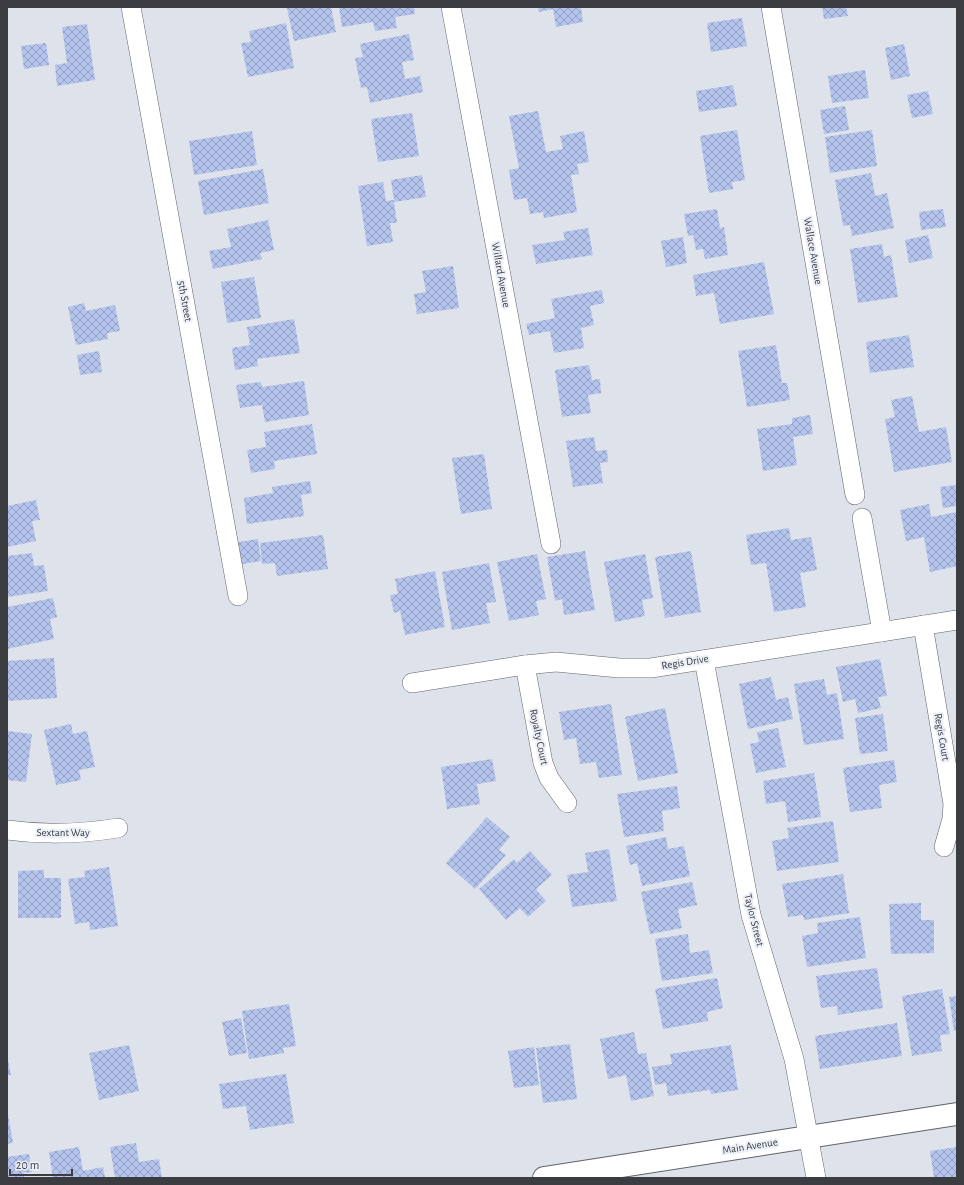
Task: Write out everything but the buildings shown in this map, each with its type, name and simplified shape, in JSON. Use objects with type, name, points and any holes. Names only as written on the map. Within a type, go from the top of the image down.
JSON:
[{"type":"street","name":"5th Street","points":[[131,7],[238,596]]},
{"type":"street","name":"Willard Avenue","points":[[451,7],[551,544]]},
{"type":"street","name":"Wallace Avenue","points":[[771,7],[855,495]]},
{"type":"street","points":[[862,518],[882,632]]},
{"type":"street","name":"Regis Drive","points":[[412,683],[525,665],[556,662],[619,668],[651,668],[957,620]]},
{"type":"street","name":"Regis Court","points":[[923,625],[953,804],[952,819],[944,848]]},
{"type":"street","name":"Taylor Street","points":[[704,660],[751,915],[794,1059],[816,1178]]},
{"type":"street","name":"Royalty Court","points":[[525,665],[543,763],[553,784],[567,803]]},
{"type":"street","name":"Sextant Way","points":[[7,830],[43,833],[77,833],[118,828]]},
{"type":"street","name":"Main Avenue","points":[[544,1178],[957,1114]]}]
